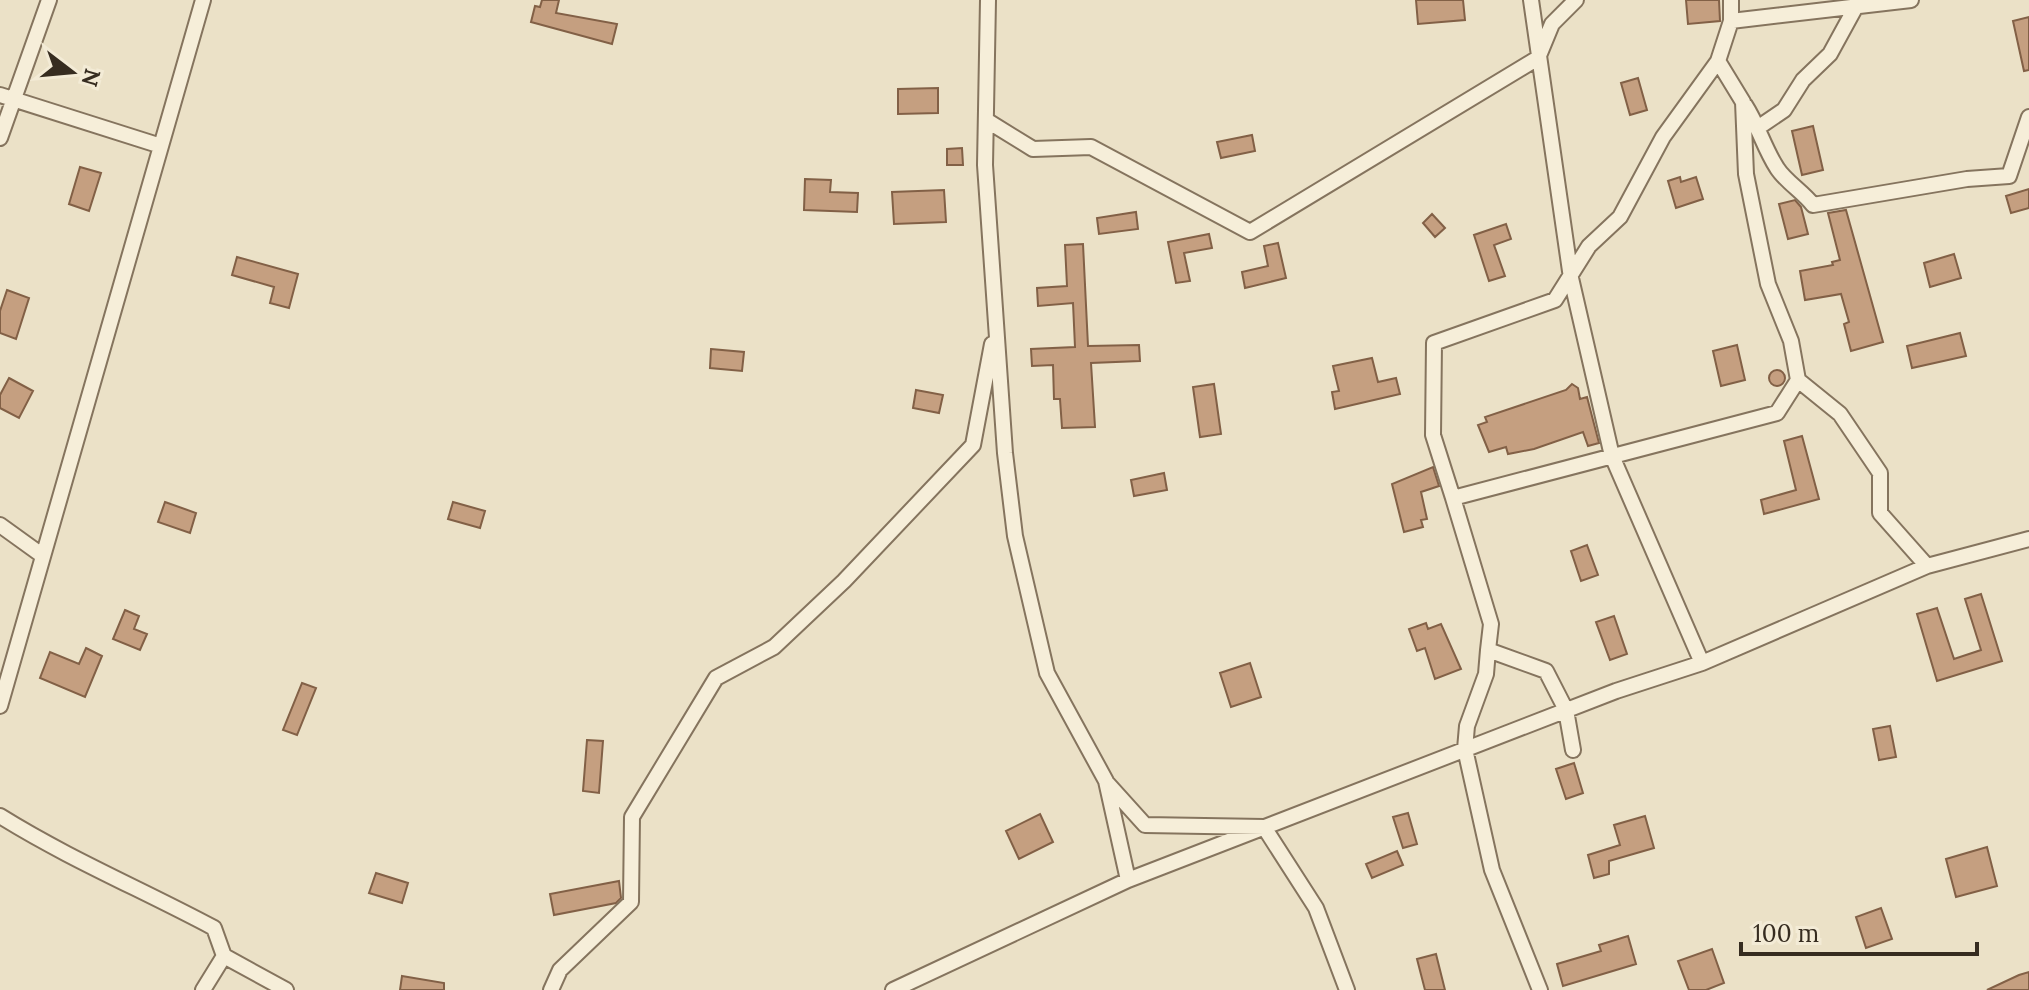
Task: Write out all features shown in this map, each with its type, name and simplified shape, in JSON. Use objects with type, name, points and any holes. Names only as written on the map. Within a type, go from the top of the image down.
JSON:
[{"type":"street","points":[[0,138],[7,98],[49,0]]},
{"type":"street","points":[[0,706],[203,0]]},
{"type":"street","points":[[988,0],[985,165],[1005,453],[1015,536],[1047,673],[1106,781],[1145,825],[1264,827]]},
{"type":"street","points":[[1531,0],[1571,278],[1612,456],[1702,663]]},
{"type":"street","points":[[986,120],[1033,149],[1091,147],[1250,232],[1538,58],[1552,24],[1576,0]]},
{"type":"street","points":[[1540,990],[1492,870],[1465,749],[1467,726],[1486,674],[1491,624],[1433,435],[1434,343],[1555,300],[1589,246],[1620,217],[1663,137],[1718,61],[1731,21],[1731,0]]},
{"type":"street","points":[[1731,21],[1858,3],[1911,0]]},
{"type":"street","points":[[1759,127],[1784,110],[1803,80],[1830,54],[1858,3]]},
{"type":"street","points":[[1718,61],[1759,127],[1778,171],[1799,187],[1813,205],[1967,179],[2009,176],[2029,117]]},
{"type":"street","points":[[7,98],[161,146]]},
{"type":"street","points":[[1743,102],[1746,174],[1768,284],[1791,341],[1798,380],[1840,414],[1880,473],[1880,513],[1927,566]]},
{"type":"street","points":[[551,990],[560,970],[631,902],[632,817],[716,678],[774,647],[844,581],[973,445],[996,325]]},
{"type":"street","points":[[1453,498],[1777,413],[1798,380]]},
{"type":"street","points":[[0,525],[43,556]]},
{"type":"street","points":[[893,990],[1128,880],[1566,710],[1702,663],[1927,566],[2029,539]]},
{"type":"street","points":[[1488,650],[1546,671],[1566,710],[1573,750]]},
{"type":"street","points":[[1106,781],[1128,880]]},
{"type":"street","points":[[0,816],[53,849],[132,885],[214,928],[224,956],[286,990]]},
{"type":"street","points":[[1264,827],[1316,908],[1347,990]]},
{"type":"street","points":[[203,990],[224,956]]},
{"type":"building","points":[[542,0],[559,0],[556,13],[617,24],[612,44],[531,22],[535,6],[540,7]]},
{"type":"building","points":[[1416,0],[1463,0],[1465,20],[1418,24]]},
{"type":"building","points":[[1686,0],[1719,0],[1720,21],[1688,24]]},
{"type":"building","points":[[2029,17],[2029,70],[2024,71],[2013,21]]},
{"type":"building","points":[[1638,78],[1647,110],[1630,115],[1621,83]]},
{"type":"building","points":[[938,88],[938,113],[898,114],[898,89]]},
{"type":"building","points":[[1813,126],[1823,170],[1802,175],[1792,131]]},
{"type":"building","points":[[1252,135],[1255,151],[1221,158],[1217,142]]},
{"type":"building","points":[[962,148],[963,165],[947,165],[947,149]]},
{"type":"building","points":[[80,167],[101,173],[89,211],[69,204]]},
{"type":"building","points":[[1680,177],[1681,182],[1696,177],[1703,199],[1676,208],[1668,181]]},
{"type":"building","points":[[805,179],[831,180],[830,192],[858,193],[857,212],[804,210]]},
{"type":"building","points":[[2029,189],[2029,208],[2011,213],[2006,196]]},
{"type":"building","points":[[944,190],[946,222],[894,224],[892,192]]},
{"type":"building","points":[[1795,200],[1801,207],[1808,234],[1788,239],[1779,204]]},
{"type":"building","points":[[1846,210],[1883,342],[1851,351],[1844,324],[1849,322],[1841,294],[1805,300],[1800,271],[1833,265],[1832,262],[1840,260],[1828,213]]},
{"type":"building","points":[[1136,212],[1138,229],[1099,234],[1097,218]]},
{"type":"building","points":[[1432,214],[1445,228],[1435,237],[1423,223]]},
{"type":"building","points":[[1506,224],[1511,239],[1494,245],[1505,276],[1489,281],[1474,235]]},
{"type":"building","points":[[1209,234],[1212,248],[1184,253],[1190,281],[1176,283],[1168,242]]},
{"type":"building","points":[[1278,243],[1286,278],[1245,288],[1242,272],[1268,266],[1264,246]]},
{"type":"building","points":[[1083,244],[1088,346],[1139,345],[1140,361],[1091,363],[1095,427],[1062,428],[1060,399],[1054,399],[1053,365],[1032,366],[1031,349],[1075,347],[1073,303],[1038,306],[1037,288],[1067,286],[1065,245]]},
{"type":"building","points":[[1954,254],[1961,278],[1930,287],[1924,263]]},
{"type":"building","points":[[237,257],[298,274],[289,308],[270,303],[274,287],[232,275]]},
{"type":"building","points":[[7,290],[29,298],[16,339],[0,333],[0,311]]},
{"type":"building","points":[[1960,333],[1966,356],[1912,368],[1907,346]]},
{"type":"building","points":[[1737,345],[1745,380],[1721,386],[1713,351]]},
{"type":"building","points":[[711,349],[744,352],[742,371],[710,368]]},
{"type":"building","points":[[1372,358],[1378,382],[1396,378],[1400,394],[1335,409],[1332,392],[1339,391],[1333,366]]},
{"type":"building","points":[[1774,370],[1780,370],[1785,378],[1783,384],[1774,386],[1769,381],[1769,375]]},
{"type":"building","points":[[9,378],[33,391],[19,418],[0,408],[0,395]]},
{"type":"building","points":[[1214,384],[1221,434],[1200,437],[1193,387]]},
{"type":"building","points":[[1572,384],[1578,388],[1580,399],[1587,397],[1599,443],[1588,446],[1583,432],[1534,449],[1508,454],[1506,447],[1489,452],[1478,425],[1487,422],[1485,417],[1566,390]]},
{"type":"building","points":[[916,390],[943,395],[939,413],[913,408]]},
{"type":"building","points":[[1802,436],[1819,499],[1764,514],[1761,500],[1796,490],[1784,441]]},
{"type":"building","points":[[1433,467],[1439,486],[1421,492],[1427,519],[1421,520],[1423,527],[1404,532],[1392,484]]},
{"type":"building","points":[[1164,473],[1167,490],[1134,496],[1131,480]]},
{"type":"building","points":[[165,502],[196,513],[190,533],[158,522]]},
{"type":"building","points":[[453,502],[485,511],[480,528],[448,519]]},
{"type":"building","points":[[1587,545],[1598,575],[1581,581],[1571,551]]},
{"type":"building","points":[[1981,594],[2002,661],[1937,681],[1917,614],[1937,608],[1954,659],[1981,650],[1965,599]]},
{"type":"building","points":[[125,610],[139,616],[134,629],[147,634],[140,650],[113,639]]},
{"type":"building","points":[[1614,616],[1627,654],[1610,660],[1596,622]]},
{"type":"building","points":[[1426,623],[1428,629],[1441,624],[1461,669],[1435,679],[1425,648],[1417,651],[1409,629]]},
{"type":"building","points":[[86,648],[102,656],[85,697],[40,678],[50,652],[79,664]]},
{"type":"building","points":[[1250,663],[1261,697],[1231,707],[1220,673]]},
{"type":"building","points":[[302,683],[316,688],[297,735],[283,730]]},
{"type":"building","points":[[1890,726],[1896,757],[1879,760],[1873,729]]},
{"type":"building","points":[[587,740],[603,741],[599,793],[583,791]]},
{"type":"building","points":[[1574,763],[1583,793],[1566,799],[1556,769]]},
{"type":"building","points":[[1408,813],[1417,844],[1403,848],[1393,817]]},
{"type":"building","points":[[1040,814],[1053,842],[1019,859],[1006,831]]},
{"type":"building","points":[[1645,816],[1654,848],[1609,861],[1609,874],[1594,878],[1588,855],[1620,845],[1614,825]]},
{"type":"building","points":[[1987,847],[1997,886],[1956,897],[1946,859]]},
{"type":"building","points":[[1397,851],[1403,865],[1372,878],[1366,864]]},
{"type":"building","points":[[376,873],[408,883],[402,903],[369,893]]},
{"type":"building","points":[[619,881],[621,898],[616,903],[554,915],[550,894]]},
{"type":"building","points":[[1881,908],[1892,939],[1866,948],[1856,917]]},
{"type":"building","points":[[1628,936],[1636,964],[1563,986],[1557,964],[1601,951],[1599,945]]},
{"type":"building","points":[[1712,949],[1724,983],[1706,990],[1689,990],[1678,961]]},
{"type":"building","points":[[1436,954],[1445,990],[1425,990],[1417,959]]},
{"type":"building","points":[[2029,972],[2029,990],[1987,990],[2019,975]]},
{"type":"building","points":[[402,976],[444,983],[444,990],[400,990]]}]
